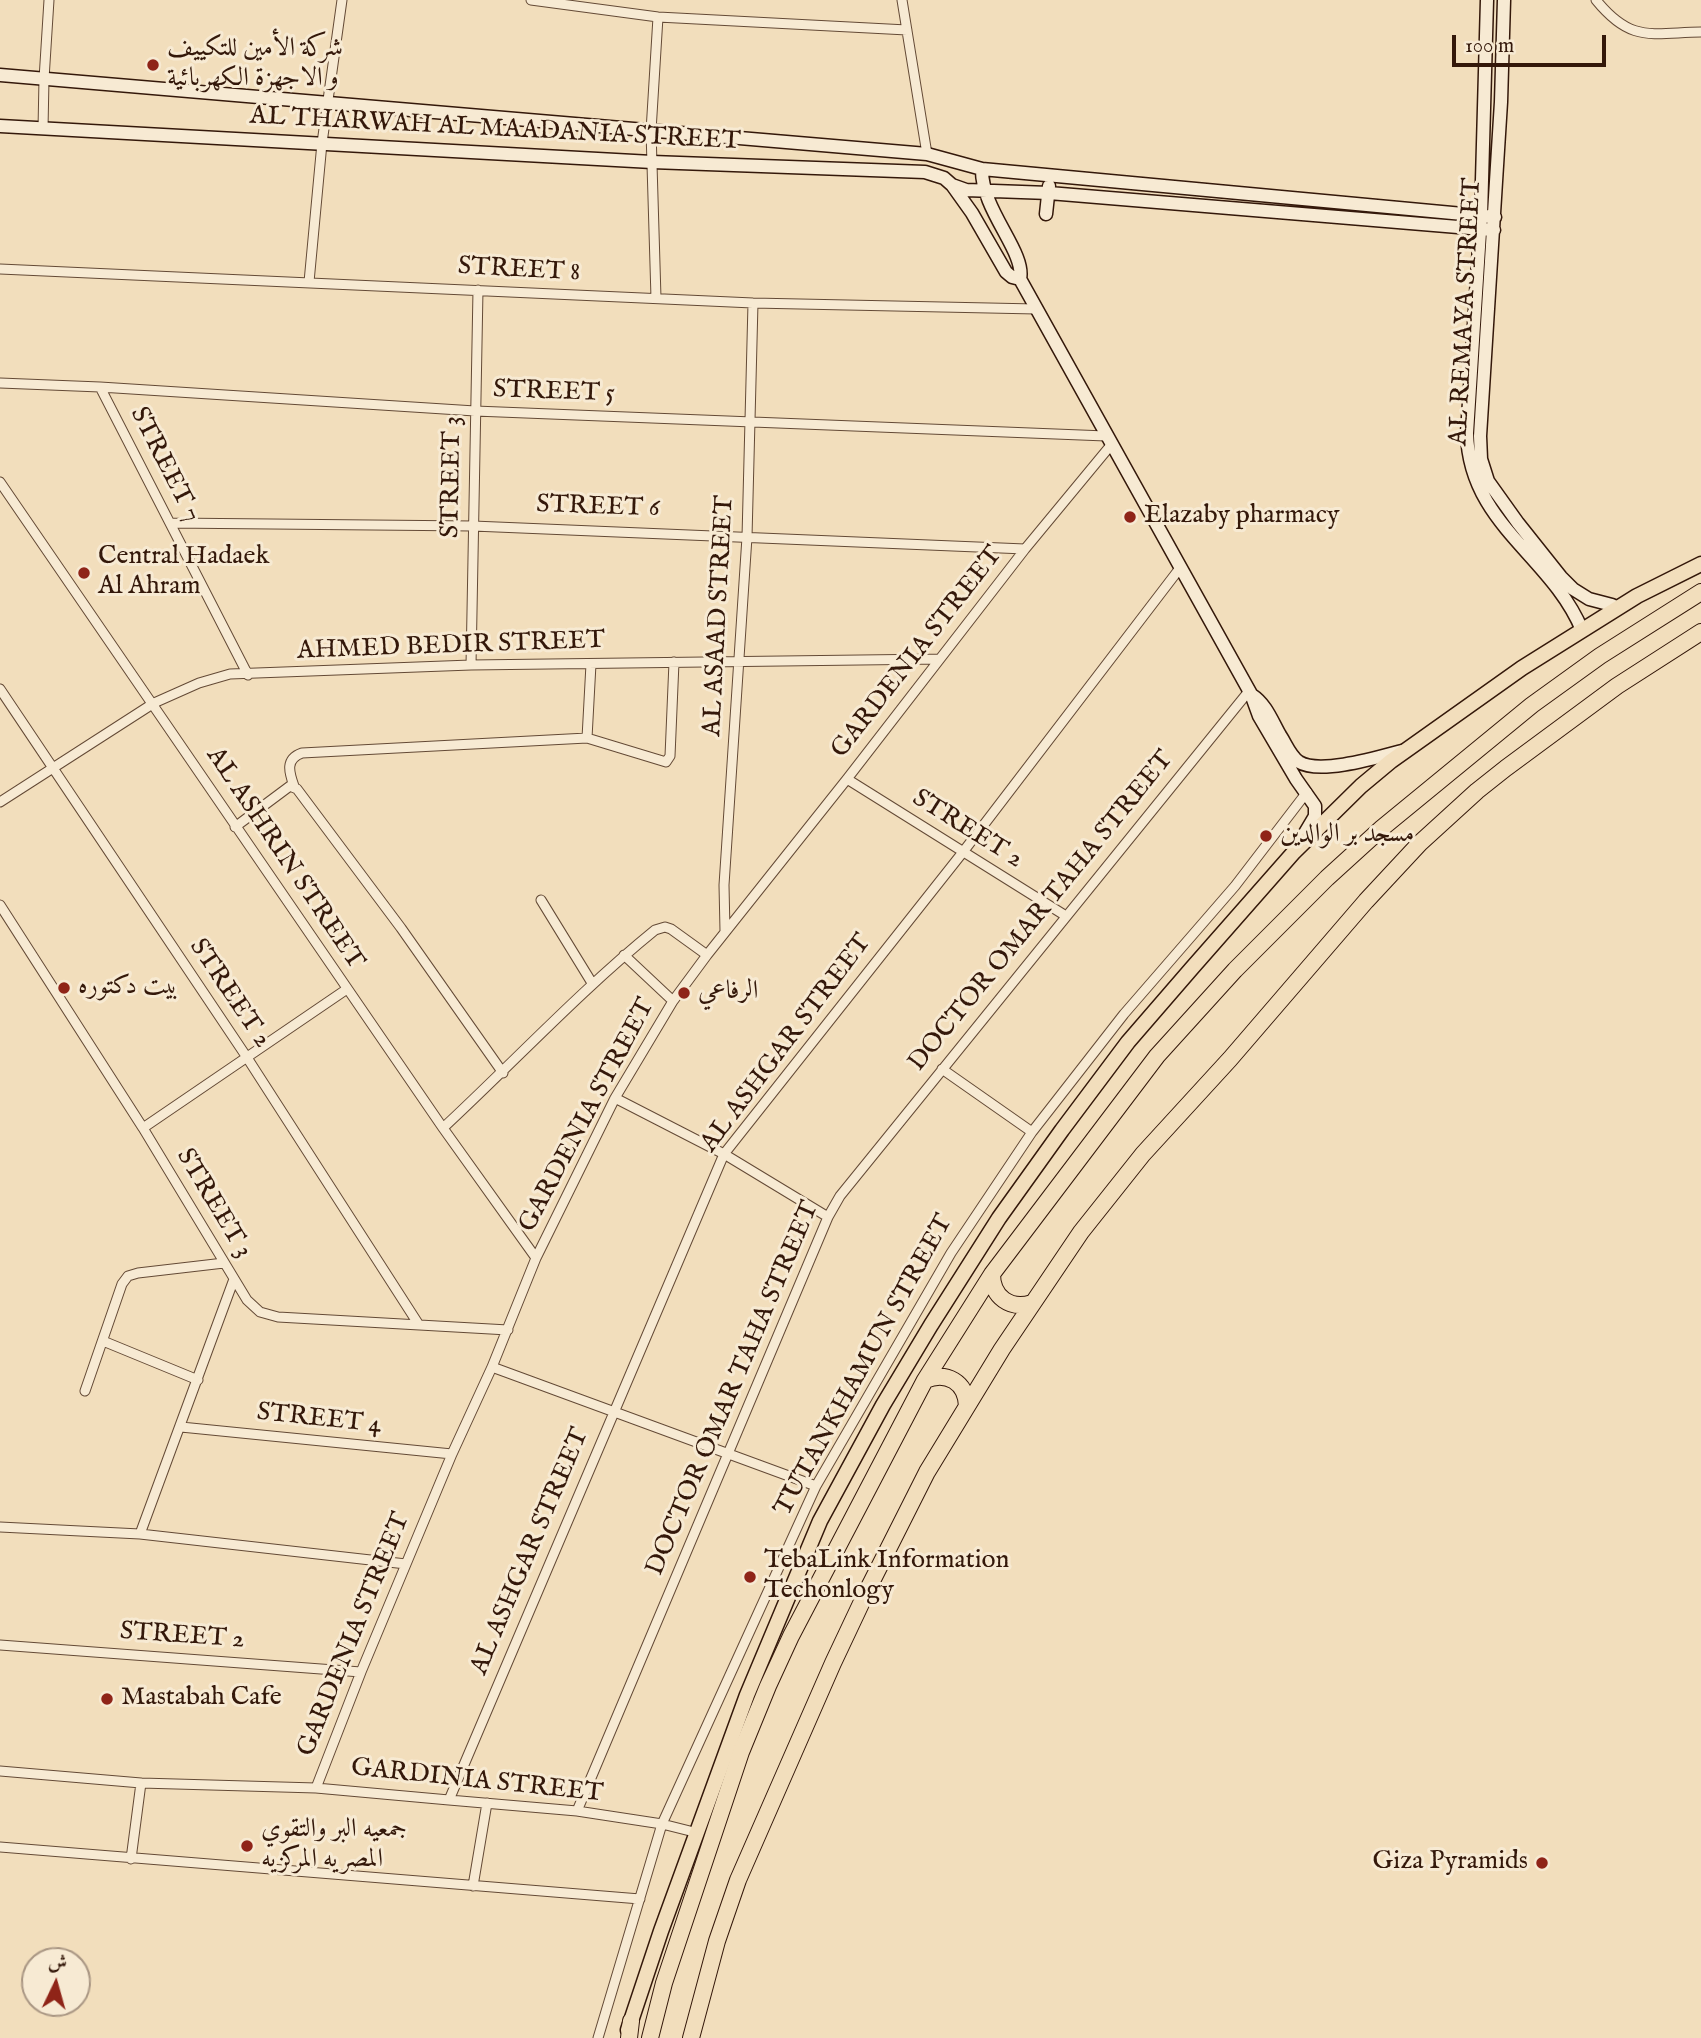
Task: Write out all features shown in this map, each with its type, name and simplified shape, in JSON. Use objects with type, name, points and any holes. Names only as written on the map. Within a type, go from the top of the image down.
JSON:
[{"type":"highway","points":[[650,2038],[664,1983],[732,1779],[768,1686],[803,1612],[925,1380],[992,1274],[1157,1056],[1235,970],[1337,869],[1382,828],[1532,705],[1600,656],[1701,592]]},
{"type":"highway","points":[[691,2038],[727,1912],[759,1830],[833,1663],[902,1519],[967,1406],[1081,1232],[1121,1180],[1420,843],[1477,791],[1525,754],[1617,686],[1701,632]]},
{"type":"highway","points":[[992,1274],[994,1289],[1003,1301],[1017,1306],[1032,1303]]},
{"type":"highway","points":[[925,1380],[933,1377],[950,1378],[964,1390],[967,1406]]},
{"type":"highway","points":[[627,2038],[631,2021]]},
{"type":"main road","points":[[631,2021],[661,1931],[752,1684],[814,1534],[883,1405],[930,1325],[999,1218],[1095,1086],[1168,995],[1294,852],[1360,786],[1522,668],[1618,608],[1701,564]]},
{"type":"street","points":[[43,129],[49,0]]},
{"type":"street","points":[[309,282],[322,143],[342,0]]},
{"type":"street","points":[[531,0],[658,17],[907,30]]},
{"type":"street","points":[[902,0],[928,154]]},
{"type":"street","name":"AL REMAYA STREET","points":[[1488,0],[1488,223],[1480,436],[1484,470],[1500,500],[1561,577],[1582,596],[1618,608]]},
{"type":"street","name":"AL REMAYA STREET","points":[[1504,0],[1502,102],[1467,433],[1472,471],[1487,505],[1566,601],[1582,630]]},
{"type":"street","points":[[1596,0],[1612,19],[1632,31],[1701,32]]},
{"type":"street","points":[[656,298],[651,131],[658,17]]},
{"type":"street","name":"AL THARWAH AL MAADANIA STREET","points":[[0,75],[928,154],[982,169],[1488,223]]},
{"type":"street","name":"AL THARWAH AL MAADANIA STREET","points":[[0,126],[652,162],[925,172],[944,178],[952,186],[966,190],[1049,193],[1488,223]]},
{"type":"street","points":[[982,169],[984,191],[1020,264],[1020,279],[1250,693],[1259,716],[1292,773],[1314,801],[1316,811],[1294,852]]},
{"type":"street","points":[[1046,214],[1051,175]]},
{"type":"street","points":[[952,186],[972,213],[1006,272],[1020,279]]},
{"type":"street","name":"STREET 8","points":[[0,270],[753,303],[1036,309]]},
{"type":"street","name":"STREET 3","points":[[471,666],[478,290]]},
{"type":"street","name":"AL ASAAD STREET","points":[[725,931],[724,884],[747,537],[753,303]]},
{"type":"street","name":"STREET 5","points":[[0,383],[475,411],[1109,441]]},
{"type":"street","name":"STREET 7","points":[[100,387],[248,675]]},
{"type":"street","name":"GARDENIA STREET","points":[[316,1788],[360,1672],[452,1454],[508,1330],[536,1258],[615,1098],[673,1001],[725,931],[847,779],[1109,441]]},
{"type":"street","name":"AL ASHRIN STREET","points":[[0,482],[154,703],[235,827],[536,1258]]},
{"type":"street","name":"STREET 6","points":[[170,523],[473,526],[1024,549]]},
{"type":"street","name":"AL ASHGAR STREET","points":[[449,1800],[724,1154],[963,852],[1180,568]]},
{"type":"street","name":"AHMED BEDIR STREET","points":[[0,802],[154,703],[230,674],[739,660],[938,659]]},
{"type":"street","points":[[503,1073],[401,928],[294,786],[289,768],[293,758],[302,753],[587,737],[661,762],[668,761],[674,662]]},
{"type":"street","points":[[587,737],[591,664]]},
{"type":"street","name":"STREET 2","points":[[0,690],[246,1056],[418,1325]]},
{"type":"street","points":[[1250,693],[1261,702],[1292,754],[1302,764],[1349,764],[1407,750]]},
{"type":"street","name":"DOCTOR OMAR TAHA STREET","points":[[576,1811],[828,1217],[856,1174],[1250,693]]},
{"type":"street","name":"STREET 2","points":[[847,779],[1066,916]]},
{"type":"street","points":[[235,827],[287,788],[294,786]]},
{"type":"street","name":"TUTANKHAMUN STREET","points":[[598,2038],[662,1824],[816,1486],[951,1253],[1032,1132],[1124,1014],[1235,886],[1307,792]]},
{"type":"street","points":[[541,900],[592,983]]},
{"type":"street","name":"STREET 3","points":[[0,905],[143,1128],[253,1307],[269,1316],[508,1330]]},
{"type":"street","points":[[443,1128],[503,1073],[592,983],[655,930],[665,927],[671,929],[707,955]]},
{"type":"street","points":[[624,954],[673,1001]]},
{"type":"street","points":[[143,1128],[347,989]]},
{"type":"street","points":[[942,1069],[1032,1132]]},
{"type":"street","points":[[615,1098],[724,1154],[828,1217]]},
{"type":"street","points":[[85,1391],[122,1284],[128,1276],[133,1273],[224,1263]]},
{"type":"street","points":[[140,1534],[234,1279]]},
{"type":"street","points":[[103,1341],[198,1380]]},
{"type":"street","points":[[492,1367],[816,1486]]},
{"type":"street","name":"STREET 4","points":[[181,1427],[452,1454]]},
{"type":"street","points":[[0,1527],[140,1534],[406,1564]]},
{"type":"street","name":"STREET 2","points":[[0,1645],[360,1672]]},
{"type":"street","name":"GARDINIA STREET","points":[[0,1771],[141,1783],[316,1788],[487,1803],[576,1811],[662,1824],[698,1833]]},
{"type":"street","points":[[131,1858],[141,1783]]},
{"type":"street","points":[[473,1886],[487,1803]]},
{"type":"street","points":[[0,1847],[640,1899]]},
{"type":"place","name":"شركة الأمين للتكييف و الاجهزة الكهربائية","points":[[153,65]]},
{"type":"place","name":"Elazaby pharmacy","points":[[1130,517]]},
{"type":"place","name":"Central Hadaek Al Ahram","points":[[84,573]]},
{"type":"place","name":"مسجد بر الوالدين","points":[[1266,836]]},
{"type":"place","name":"بيت دكتوره","points":[[64,988]]},
{"type":"place","name":"الرفاعي","points":[[684,993]]},
{"type":"place","name":"TebaLink Information Techonlogy","points":[[750,1577]]},
{"type":"place","name":"Mastabah Cafe","points":[[107,1699]]},
{"type":"place","name":"جمعيه البر والتقوي المصريه المركزيه","points":[[247,1846]]},
{"type":"place","name":"Giza Pyramids","points":[[1542,1863]]}]
